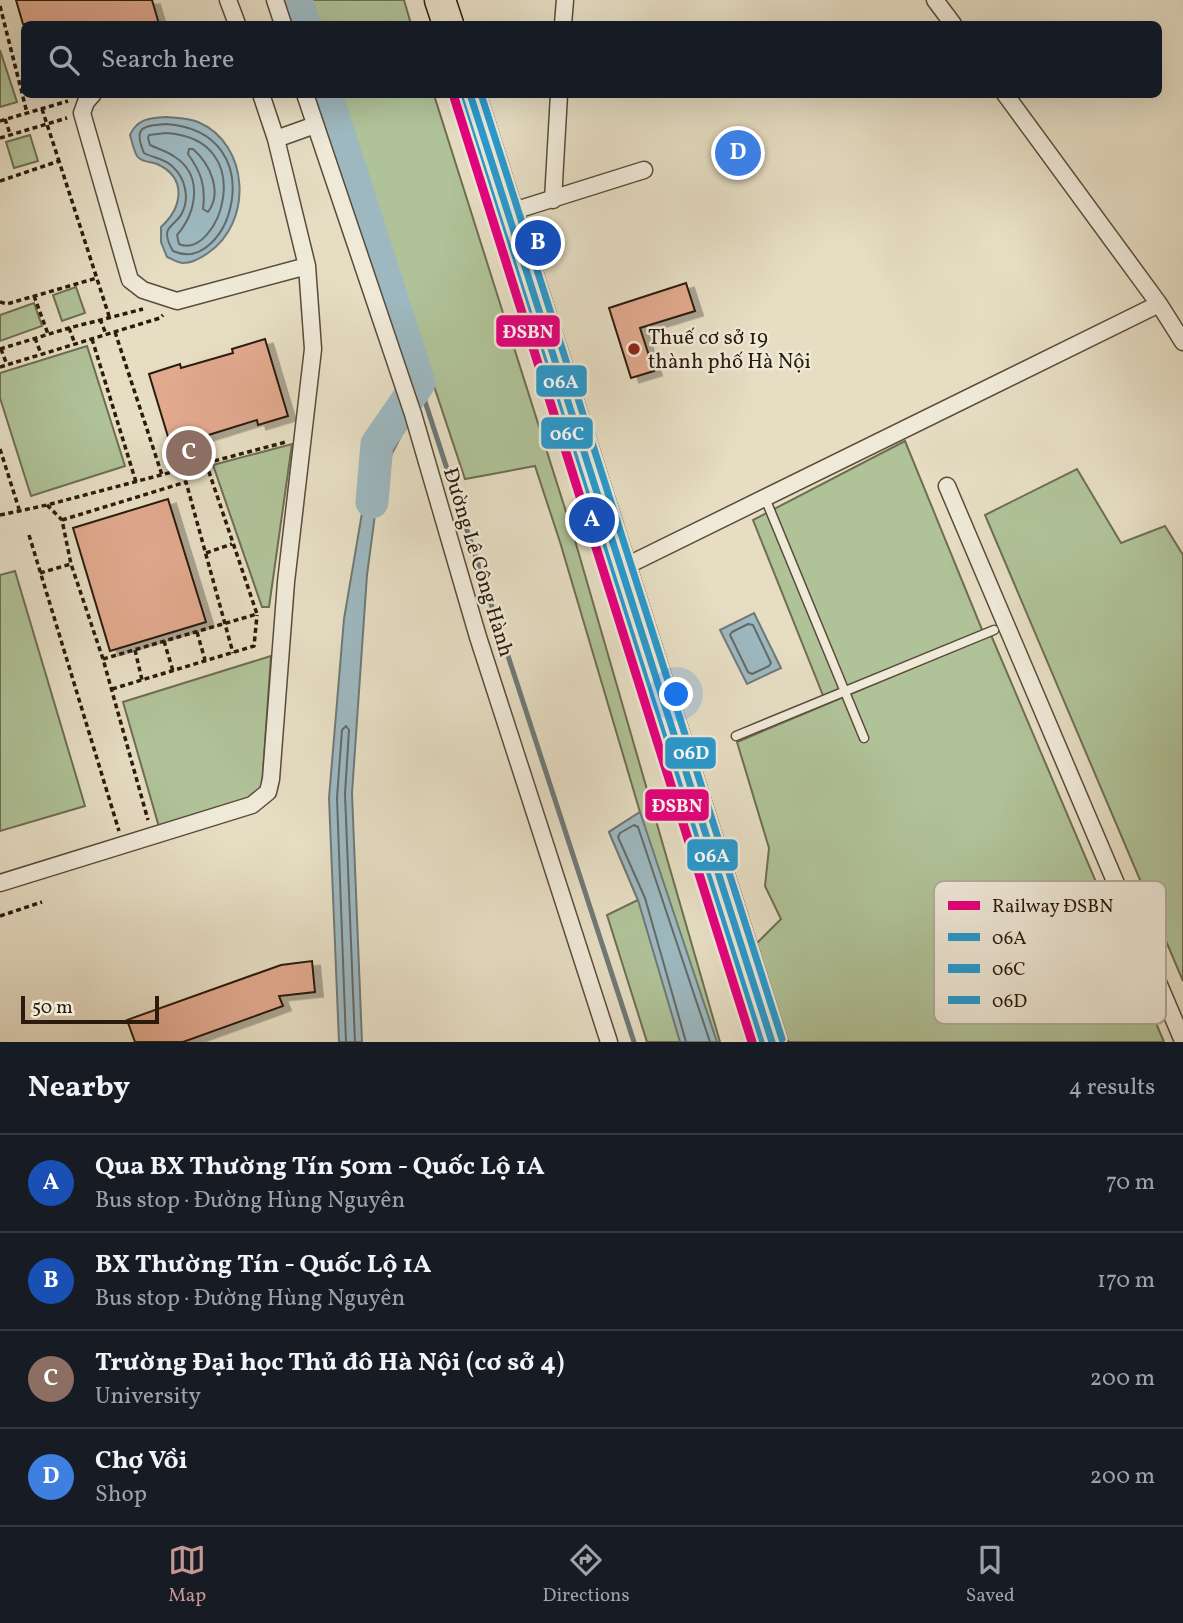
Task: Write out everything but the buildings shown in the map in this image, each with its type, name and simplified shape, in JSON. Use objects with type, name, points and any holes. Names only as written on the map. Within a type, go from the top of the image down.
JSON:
[{"type":"highway","points":[[440,0],[447,21]]},
{"type":"highway","points":[[471,98],[772,1042]]},
{"type":"street","points":[[229,0],[236,21]]},
{"type":"street","points":[[275,0],[283,21]]},
{"type":"street","points":[[563,21],[565,0]]},
{"type":"street","points":[[935,0],[951,21]]},
{"type":"street","points":[[0,883],[253,805],[268,792],[286,582],[313,349],[307,266],[276,139],[262,98]]},
{"type":"street","name":"Đường Lê Công Hành","points":[[306,98],[402,382],[478,637],[609,1042]]},
{"type":"street","points":[[552,200],[559,98]]},
{"type":"street","points":[[1007,98],[1159,304],[1183,342]]},
{"type":"street","points":[[84,102],[130,280],[143,290],[177,301],[307,266]]},
{"type":"street","points":[[276,139],[315,125]]},
{"type":"street","points":[[507,213],[644,170]]},
{"type":"street","points":[[620,569],[1159,304]]},
{"type":"street","points":[[947,486],[1115,881]]},
{"type":"street","points":[[1166,1001],[1183,1041]]},
{"type":"lane","points":[[765,498],[864,738]]},
{"type":"lane","points":[[736,736],[994,630]]},
{"type":"path","points":[[0,6],[21,89]]},
{"type":"path","points":[[23,98],[27,113]]},
{"type":"path","points":[[10,135],[3,120],[42,108],[84,102]]},
{"type":"path","points":[[0,138],[46,125],[84,102]]},
{"type":"path","points":[[42,108],[109,317]]},
{"type":"path","points":[[0,180],[59,162]]},
{"type":"path","points":[[0,302],[7,304],[97,278]]},
{"type":"path","points":[[34,296],[48,334]]},
{"type":"path","points":[[7,365],[1,349],[100,319],[177,301]]},
{"type":"path","points":[[0,367],[160,318],[177,301]]},
{"type":"path","points":[[100,319],[106,334]]},
{"type":"path","points":[[69,328],[75,344]]},
{"type":"path","points":[[114,332],[162,475]]},
{"type":"path","points":[[35,338],[41,354]]},
{"type":"path","points":[[92,339],[136,482]]},
{"type":"path","points":[[0,515],[304,438]]},
{"type":"path","points":[[0,449],[19,509]]},
{"type":"path","points":[[112,689],[254,646],[257,614],[206,463]]},
{"type":"path","points":[[62,520],[186,482],[233,653]]},
{"type":"path","points":[[47,505],[62,520],[71,564],[103,659],[153,835]]},
{"type":"path","points":[[29,535],[123,845]]},
{"type":"path","points":[[206,552],[232,544]]},
{"type":"path","points":[[40,573],[71,564]]},
{"type":"path","points":[[103,659],[257,614]]},
{"type":"path","points":[[197,632],[205,661]]},
{"type":"path","points":[[164,641],[173,671]]},
{"type":"path","points":[[135,650],[142,680]]},
{"type":"path","points":[[0,916],[42,902]]},
{"type":"green space","points":[[305,0],[404,0],[410,21],[312,21]]},
{"type":"green space","points":[[0,50],[17,102],[0,107]]},
{"type":"green space","points":[[338,98],[435,98],[574,537],[720,1042],[647,1042],[607,915],[638,900],[609,832],[640,812],[535,466],[465,479]]},
{"type":"green space","points":[[30,135],[38,161],[14,168],[6,142]]},
{"type":"green space","points":[[76,287],[85,313],[62,321],[53,295]]},
{"type":"green space","points":[[34,303],[42,326],[0,341],[0,315]]},
{"type":"green space","points":[[87,346],[125,466],[31,496],[0,398],[0,373]]},
{"type":"green space","points":[[905,441],[983,632],[824,698],[753,520]]},
{"type":"green space","points":[[292,444],[269,607],[262,607],[213,465]]},
{"type":"green space","points":[[1077,469],[1121,543],[1165,526],[1183,555],[1183,981],[1166,941],[1166,881],[1141,881],[985,515]]},
{"type":"green space","points":[[15,571],[85,806],[0,831],[0,575]]},
{"type":"green space","points":[[991,635],[1096,881],[934,881],[934,1024],[1156,1024],[1164,1042],[788,1042],[756,944],[781,919],[765,886],[769,848],[737,742]]},
{"type":"green space","points":[[271,656],[262,786],[255,799],[159,827],[123,702]]},
{"type":"water","points":[[166,117],[198,122],[215,133],[228,148],[236,165],[239,184],[233,223],[223,240],[205,255],[186,263],[167,257],[161,242],[161,227],[174,211],[177,202],[174,177],[157,164],[139,158],[130,135],[144,120]]},
{"type":"water","points":[[398,422],[401,436],[380,477],[367,575],[352,793],[362,1042],[339,1042],[329,798],[344,619],[370,466]]},
{"type":"water","points":[[754,613],[781,668],[747,684],[720,630]]},
{"type":"water","points":[[640,812],[717,1042],[680,1042],[638,900],[609,832]]},
{"type":"waterway","points":[[296,0],[303,21]]},
{"type":"waterway","points":[[327,98],[419,383],[377,444],[372,502]]},
{"type":"waterway","points":[[419,383],[634,1042]]},
{"type":"rail line","name":"ĐSBN","points":[[454,98],[752,1042]]},
{"type":"transit line","name":"06C","points":[[460,98],[761,1042]]},
{"type":"transit line","name":"06A","points":[[471,98],[772,1042]]},
{"type":"transit line","name":"06D","points":[[482,98],[782,1039]]},
{"type":"place","name":"Chợ Vồi","points":[[738,153]]},
{"type":"place","name":"BX Thường Tín - Quốc Lộ 1A","points":[[538,243]]},
{"type":"place","name":"Thuế cơ sở 19 thành phố Hà Nội","points":[[634,349]]},
{"type":"place","name":"Trường Đại học Thủ đô Hà Nội (cơ sở 4)","points":[[189,453]]},
{"type":"place","name":"Qua BX Thường Tín 50m - Quốc Lộ 1A","points":[[592,520]]}]
